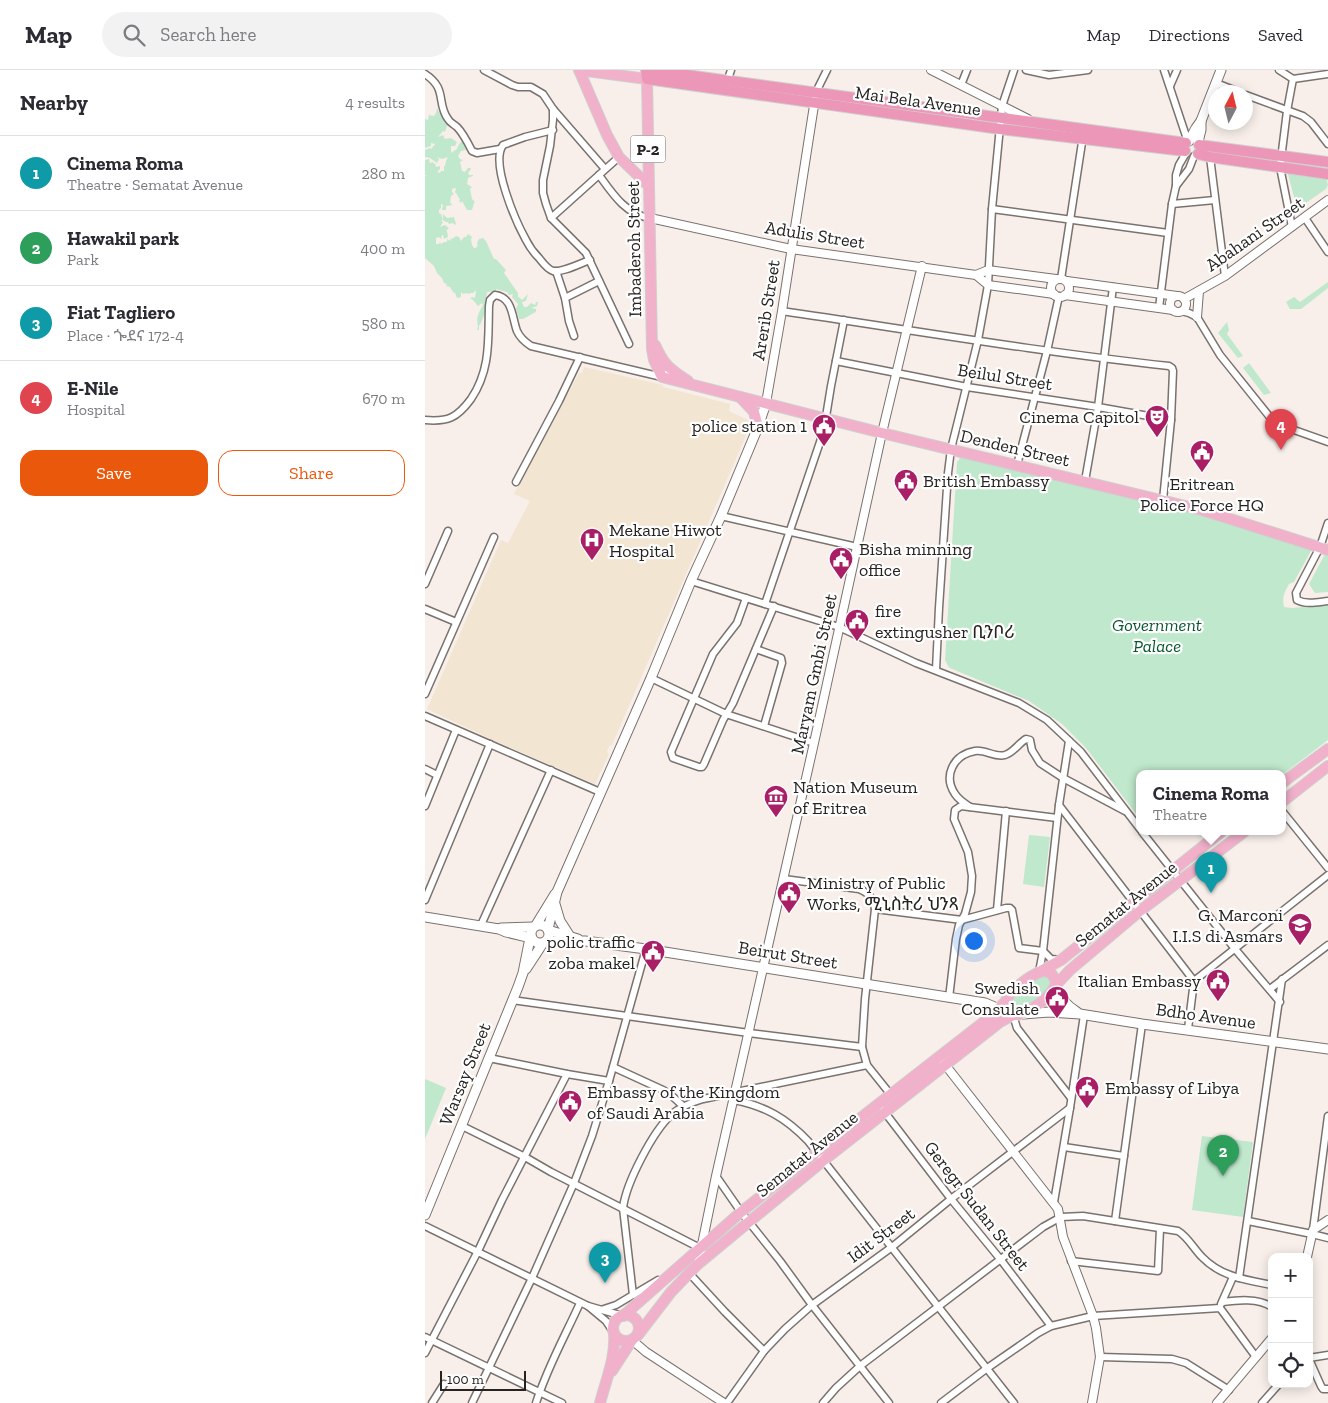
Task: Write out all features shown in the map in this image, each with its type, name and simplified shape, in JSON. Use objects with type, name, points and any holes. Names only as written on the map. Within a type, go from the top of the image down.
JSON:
[{"type":"highway","name":"Mai Bela Avenue","points":[[648,73],[814,103],[836,101],[891,102],[947,116]]},
{"type":"highway","name":"Mai Bela Avenue","points":[[727,86],[816,92],[836,101],[889,113],[947,116],[1083,135],[1282,155],[1328,162]]},
{"type":"highway","points":[[889,113],[891,102]]},
{"type":"highway","name":"Mai Bela Avenue","points":[[1000,123],[1034,123],[1060,132]]},
{"type":"highway","name":"Mai Bela Avenue","points":[[1191,147],[1210,157],[1328,174]]},
{"type":"main road","points":[[648,73],[579,70],[619,157],[649,186]]},
{"type":"main road","points":[[1191,147],[1196,128],[1201,121],[1221,70]]},
{"type":"main road","name":"Imbaderoh Street","points":[[648,73],[653,338],[661,369]]},
{"type":"main road","name":"Denden Street","points":[[661,369],[693,384],[882,433],[1163,500],[1220,515],[1324,549]]},
{"type":"main road","points":[[740,396],[754,412],[758,427]]},
{"type":"main road","points":[[531,938],[530,934],[557,892],[651,678],[691,581],[721,516],[766,403]]},
{"type":"main road","points":[[1286,780],[1328,749]]},
{"type":"main road","points":[[1286,799],[1328,766]]},
{"type":"main road","name":"Sematat Avenue","points":[[623,1316],[741,1212],[817,1152],[881,1108],[942,1061],[994,1014],[1008,1009],[1039,1004],[1047,998],[1070,970],[1173,871],[1217,835]]},
{"type":"main road","name":"Sematat Avenue","points":[[607,1378],[635,1337],[689,1272],[824,1160],[881,1108],[891,1095],[1000,1022],[1019,985],[1061,960],[1137,907],[1180,880],[1239,835]]},
{"type":"main road","points":[[544,942],[549,935],[548,929],[557,892]]},
{"type":"main road","points":[[555,903],[560,921],[569,936]]},
{"type":"main road","points":[[425,917],[499,928],[513,934],[531,938],[537,942],[585,941]]},
{"type":"main road","points":[[499,928],[544,925],[548,929],[585,941]]},
{"type":"main road","name":"Warsay Street","points":[[425,1215],[513,1000],[523,973],[531,938]]},
{"type":"main road","name":"Beirut Street","points":[[585,941],[985,1003]]},
{"type":"main road","name":"Warsay Street","points":[[523,973],[544,942]]},
{"type":"main road","points":[[1039,972],[1047,971],[1052,974],[1056,981],[1055,986],[1062,1000],[1082,1014]]},
{"type":"main road","points":[[985,1003],[994,1002],[1008,1009]]},
{"type":"main road","points":[[985,1003],[1008,1009]]},
{"type":"main road","name":"Bdho Avenue","points":[[1008,1009],[1082,1014],[1328,1050]]},
{"type":"main road","points":[[600,1403],[614,1350],[614,1333],[614,1324],[619,1317],[632,1316],[639,1326],[635,1337],[624,1341],[614,1333]]},
{"type":"street","points":[[484,70],[512,85],[537,89],[605,169]]},
{"type":"street","points":[[727,86],[731,70]]},
{"type":"street","points":[[816,92],[827,70]]},
{"type":"street","points":[[931,70],[1034,123]]},
{"type":"street","points":[[961,85],[967,70]]},
{"type":"street","points":[[936,670],[948,472],[951,449],[978,340],[988,285],[992,209],[1002,106],[1014,70]]},
{"type":"street","points":[[1026,70],[1042,74],[1088,70]]},
{"type":"street","points":[[1164,70],[1191,147],[1189,169],[1176,186]]},
{"type":"street","points":[[1170,86],[1177,70]]},
{"type":"street","points":[[1279,70],[1293,79],[1328,74]]},
{"type":"street","points":[[425,74],[434,81],[441,94],[446,117],[458,128],[472,151],[477,153],[500,148],[509,142],[553,130]]},
{"type":"street","points":[[1292,227],[1280,166],[1293,79]]},
{"type":"street","points":[[1216,83],[1221,85]]},
{"type":"street","name":"Arerib Street","points":[[766,403],[816,92]]},
{"type":"street","points":[[1253,98],[1307,119],[1328,144]]},
{"type":"street","points":[[553,109],[553,130],[543,180],[543,193],[546,204],[551,218],[580,246],[589,260],[629,344]]},
{"type":"street","points":[[1061,280],[1083,135]]},
{"type":"street","points":[[1159,308],[1176,175],[1179,165],[1191,147]]},
{"type":"street","points":[[500,148],[499,159],[503,184],[526,241],[536,255],[547,268],[556,272],[589,260]]},
{"type":"street","points":[[551,218],[619,157]]},
{"type":"street","points":[[1210,157],[1225,276]]},
{"type":"street","points":[[599,175],[621,204],[642,217],[650,218]]},
{"type":"street","points":[[1172,204],[1215,200]]},
{"type":"street","name":"Abahani Street","points":[[1181,298],[1199,291],[1225,276],[1328,200]]},
{"type":"street","points":[[992,209],[1168,233]]},
{"type":"street","name":"Adulis Street","points":[[650,218],[791,249],[976,275]]},
{"type":"street","points":[[1305,218],[1328,252]]},
{"type":"street","name":"Maryam Gmbi Street","points":[[698,1264],[700,1248],[882,433],[922,266]]},
{"type":"street","points":[[1181,298],[988,270],[976,275],[988,285],[1189,313],[1197,317],[1220,355],[1273,421],[1281,426],[1328,442]]},
{"type":"street","points":[[556,272],[565,298],[574,336]]},
{"type":"street","points":[[1059,295],[1051,289],[1051,286],[1061,280]]},
{"type":"street","points":[[1017,465],[1047,351],[1059,295],[1069,289],[1061,280]]},
{"type":"street","points":[[565,298],[599,281]]},
{"type":"street","points":[[1085,481],[1098,407],[1113,287]]},
{"type":"street","points":[[1197,317],[1199,291]]},
{"type":"street","name":"Denden Street","points":[[425,420],[438,421],[458,415],[473,396],[483,378],[486,365],[489,306],[490,300],[495,295],[502,297],[508,302],[517,331],[525,342],[531,346],[580,357],[661,369]]},
{"type":"street","points":[[1177,310],[1171,305],[1171,300],[1181,298]]},
{"type":"street","points":[[1177,310],[1185,306],[1181,298]]},
{"type":"street","points":[[782,311],[1047,351],[1169,366],[1173,371],[1171,420],[1163,500]]},
{"type":"street","points":[[765,604],[821,442],[844,320]]},
{"type":"street","points":[[516,482],[580,357]]},
{"type":"street","name":"Beilul Street","points":[[836,361],[967,387],[1171,420]]},
{"type":"street","points":[[721,516],[857,547]]},
{"type":"street","points":[[1328,523],[1324,549],[1296,593],[1297,600],[1302,602],[1328,601]]},
{"type":"street","points":[[425,584],[449,531]]},
{"type":"street","points":[[425,694],[493,537]]},
{"type":"street","points":[[691,581],[839,627],[896,654],[1019,703],[1047,720],[1069,741],[1090,763],[1136,824]]},
{"type":"street","points":[[746,598],[737,623],[713,654],[671,752],[673,758],[702,767],[723,720],[733,703],[773,606]]},
{"type":"street","points":[[425,609],[456,622]]},
{"type":"street","points":[[755,649],[781,658],[783,663],[764,726]]},
{"type":"street","points":[[651,678],[727,714],[814,742]]},
{"type":"street","points":[[425,716],[600,792]]},
{"type":"street","points":[[425,806],[456,730]]},
{"type":"street","points":[[970,807],[961,801],[951,785],[950,775],[952,766],[958,758],[976,750],[999,756],[1005,755],[1011,752],[1024,739],[1027,739],[1030,740],[1035,756],[1040,763],[1063,778],[1126,811]]},
{"type":"street","points":[[1039,972],[1043,951],[1057,818],[1069,741]]},
{"type":"street","points":[[425,900],[490,744]]},
{"type":"street","points":[[425,769],[437,775]]},
{"type":"street","points":[[481,925],[551,770]]},
{"type":"street","points":[[1059,805],[1194,981],[1188,1030]]},
{"type":"street","points":[[949,998],[956,939],[971,892],[972,876],[968,852],[954,819],[953,814],[955,810],[961,806],[1057,818]]},
{"type":"street","points":[[997,910],[1005,811]]},
{"type":"street","points":[[1286,816],[1328,868]]},
{"type":"street","points":[[1145,835],[1235,949],[1280,1002]]},
{"type":"street","points":[[1194,981],[1328,875]]},
{"type":"street","points":[[783,879],[859,889],[871,897],[875,909],[862,1047],[867,1065],[891,1095]]},
{"type":"street","points":[[875,909],[962,920],[1010,908],[1012,910],[1019,948],[1043,951],[1051,959],[1061,960]]},
{"type":"street","points":[[1270,989],[1328,945]]},
{"type":"street","points":[[471,1403],[532,1278],[574,1184],[609,1081],[646,949]]},
{"type":"street","points":[[1221,1305],[1236,1278],[1248,1221],[1282,979]]},
{"type":"street","points":[[513,1000],[862,1047]]},
{"type":"street","points":[[1008,1009],[1017,1028],[1071,1098]]},
{"type":"street","points":[[1054,1202],[1070,1108],[1082,1014]]},
{"type":"street","points":[[1115,1221],[1142,1024]]},
{"type":"street","points":[[489,1058],[609,1081]]},
{"type":"street","points":[[942,1061],[1058,1209],[1061,1217],[1063,1237],[1096,1328],[1100,1357],[1092,1403]]},
{"type":"street","points":[[633,1296],[623,1208],[627,1190],[652,1138],[673,1113],[683,1106],[703,1098],[734,1096],[867,1065]]},
{"type":"street","points":[[613,1067],[663,1090],[683,1106]]},
{"type":"street","points":[[425,1353],[567,1074]]},
{"type":"street","points":[[734,1096],[766,1109],[797,1129],[824,1160],[1013,1403]]},
{"type":"street","name":"Geregr Sudan Street","points":[[881,1108],[1051,1326]]},
{"type":"street","name":"Idit Street","points":[[725,1403],[764,1351],[812,1305],[892,1247],[951,1199],[1070,1108]]},
{"type":"street","points":[[1308,1253],[1328,1116]]},
{"type":"street","points":[[461,1126],[700,1248]]},
{"type":"street","points":[[1063,1147],[1124,1156]]},
{"type":"street","points":[[716,1176],[741,1212],[889,1403]]},
{"type":"street","points":[[823,1403],[860,1366],[939,1308],[1043,1227],[1061,1217],[1083,1216],[1178,1231],[1185,1235],[1189,1243],[1206,1261],[1219,1270],[1236,1278],[1268,1284]]},
{"type":"street","points":[[1312,1232],[1328,1220]]},
{"type":"street","points":[[1248,1221],[1312,1232],[1328,1238]]},
{"type":"street","points":[[425,1226],[580,1303],[623,1316]]},
{"type":"street","points":[[1071,1261],[1158,1271],[1160,1229]]},
{"type":"street","points":[[601,1310],[633,1296],[674,1270]]},
{"type":"street","points":[[689,1272],[764,1351]]},
{"type":"street","points":[[941,1403],[986,1369],[1051,1326],[1093,1316],[1221,1305],[1246,1301],[1268,1304]]},
{"type":"street","points":[[537,1403],[540,1392],[580,1303]]},
{"type":"street","points":[[1221,1305],[1256,1357]]},
{"type":"street","points":[[588,1306],[606,1321],[614,1333]]},
{"type":"street","points":[[425,1337],[562,1403]]},
{"type":"street","points":[[635,1337],[646,1352],[725,1403]]},
{"type":"street","points":[[1217,1403],[1268,1343]]},
{"type":"street","points":[[1313,1358],[1328,1356]]},
{"type":"street","points":[[1100,1357],[1172,1359],[1186,1363],[1229,1390]]},
{"type":"street","points":[[1313,1367],[1323,1389],[1328,1389]]},
{"type":"street","points":[[432,1403],[444,1384]]},
{"type":"street","points":[[1262,1403],[1275,1388]]},
{"type":"shaded area","name":"Mekane Hiwot Hospital","points":[[584,367],[663,385],[663,387],[730,404],[729,411],[752,422],[612,745],[609,746],[607,752],[609,754],[595,784],[427,709],[501,540],[508,543],[530,501],[514,494]]},
{"type":"green space","points":[[437,108],[440,114],[441,112],[447,126],[445,132],[443,131],[438,137],[443,135],[445,139],[451,138],[457,142],[455,146],[451,146],[451,153],[463,142],[466,150],[461,151],[458,156],[463,160],[460,162],[462,171],[465,172],[468,168],[471,168],[468,173],[473,176],[468,178],[467,184],[472,187],[470,189],[472,199],[475,202],[472,210],[467,210],[455,193],[456,188],[452,189],[454,194],[451,196],[450,203],[452,205],[446,206],[446,210],[442,210],[443,205],[441,204],[439,210],[443,220],[441,220],[443,222],[440,227],[445,225],[449,228],[446,231],[448,237],[444,239],[442,235],[441,239],[439,237],[436,238],[436,244],[447,242],[447,239],[450,241],[451,238],[456,236],[461,241],[468,234],[472,237],[472,245],[476,248],[478,247],[479,239],[483,238],[494,259],[506,270],[504,273],[518,293],[518,297],[522,300],[528,294],[526,301],[522,302],[524,307],[531,303],[535,305],[538,302],[537,306],[531,308],[536,309],[536,312],[525,318],[519,319],[516,309],[518,304],[512,297],[513,294],[509,295],[507,292],[496,289],[496,291],[487,292],[485,313],[479,325],[479,330],[477,330],[478,316],[483,305],[482,303],[478,306],[470,299],[472,297],[475,298],[476,290],[468,294],[461,292],[461,297],[457,298],[450,287],[446,286],[447,284],[444,283],[434,266],[425,258],[425,176],[427,176],[425,175],[425,160],[429,159],[430,163],[435,163],[436,167],[440,166],[437,172],[440,173],[444,171],[448,157],[442,159],[437,157],[439,159],[437,163],[430,158],[425,158],[425,150],[431,149],[437,142],[435,144],[431,143],[431,146],[425,148],[425,119],[428,120],[429,115],[434,116]]},
{"type":"green space","points":[[1287,170],[1326,177],[1328,185],[1326,189],[1297,209]]},
{"type":"green space","points":[[443,214],[447,218],[454,217],[456,224],[449,224],[443,220]]},
{"type":"green space","points":[[1328,282],[1328,288],[1301,309],[1290,309],[1286,302],[1294,297],[1300,302]]},
{"type":"green space","points":[[1227,322],[1229,330],[1227,334],[1243,356],[1238,358],[1218,333]]},
{"type":"green space","points":[[1249,363],[1271,393],[1264,395],[1243,368]]},
{"type":"green space","name":"Government Palace","points":[[961,457],[1214,515],[1312,549],[1294,582],[1287,587],[1283,604],[1284,607],[1292,608],[1328,605],[1328,740],[1286,772],[1286,770],[1136,770],[1136,814],[1086,748],[1062,724],[1029,701],[948,666],[945,660],[957,462]]},
{"type":"green space","points":[[1325,554],[1328,555],[1328,592],[1315,593],[1309,584]]},
{"type":"green space","points":[[1029,835],[1050,837],[1044,887],[1023,884]]},
{"type":"green space","points":[[1038,976],[1047,976],[1052,984],[1030,1006],[1012,1009],[1010,1005],[1018,992]]},
{"type":"green space","points":[[425,1079],[446,1088],[425,1139]]},
{"type":"green space","points":[[1202,1136],[1253,1142],[1243,1217],[1192,1210]]},
{"type":"place","name":"Cinema Capitol","points":[[1157,438]]},
{"type":"place","name":"police station 1","points":[[824,447]]},
{"type":"place","name":"E-Nile","points":[[1281,450]]},
{"type":"place","name":"Eritrean Police Force HQ","points":[[1202,473]]},
{"type":"place","name":"British Embassy","points":[[906,502]]},
{"type":"place","name":"Mekane Hiwot Hospital","points":[[592,561]]},
{"type":"place","name":"Bisha minning office","points":[[841,580]]},
{"type":"place","name":"fire extingusher ቢንቦሪ","points":[[857,642]]},
{"type":"place","name":"Nation Museum of Eritrea","points":[[776,818]]},
{"type":"place","name":"Cinema Roma","points":[[1211,893]]},
{"type":"place","name":"Ministry of Public Works, ሚኒስትሪ ህንጻ","points":[[789,914]]},
{"type":"place","name":"G. Marconi I.I.S di Asmars","points":[[1300,946]]},
{"type":"place","name":"polic traffic zoba makel","points":[[653,973]]},
{"type":"place","name":"Italian Embassy","points":[[1218,1002]]},
{"type":"place","name":"Swedish Consulate","points":[[1057,1019]]},
{"type":"place","name":"Embassy of Libya","points":[[1087,1109]]},
{"type":"place","name":"Embassy of the Kingdom of Saudi Arabia","points":[[570,1123]]},
{"type":"place","name":"Hawakil park","points":[[1223,1176]]},
{"type":"place","name":"Fiat Tagliero","points":[[605,1283]]}]
